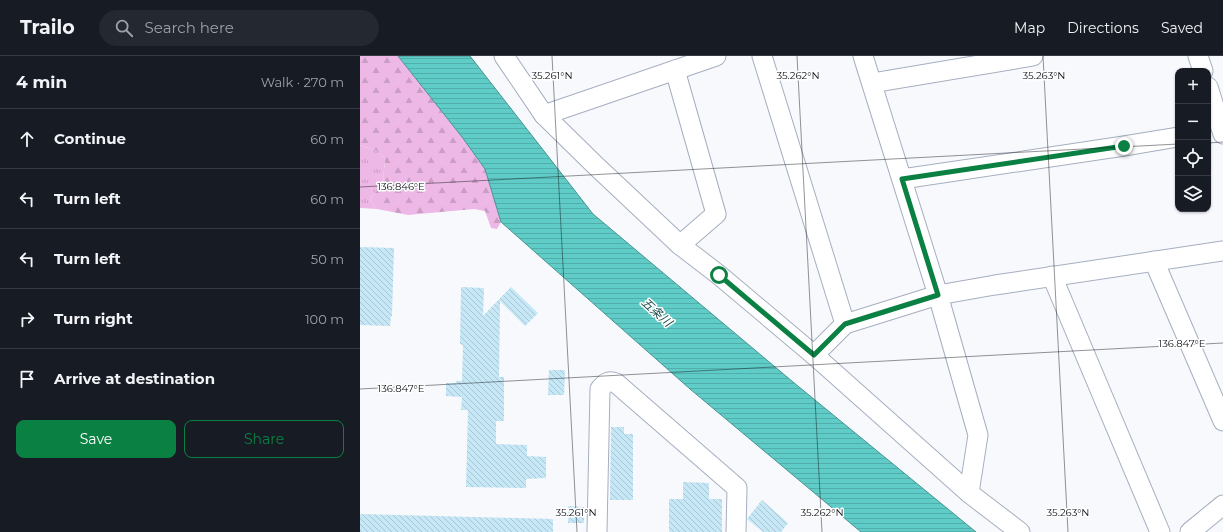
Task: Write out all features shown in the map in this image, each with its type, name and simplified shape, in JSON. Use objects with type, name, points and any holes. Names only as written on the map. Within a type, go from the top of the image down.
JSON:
[{"type":"street","points":[[504,56],[544,115],[680,245],[719,275],[814,355],[969,493],[1020,532]]},
{"type":"street","points":[[544,115],[716,56]]},
{"type":"street","points":[[762,56],[845,324]]},
{"type":"street","points":[[863,56],[938,295],[978,435],[969,493]]},
{"type":"street","points":[[872,83],[985,60],[1033,56]]},
{"type":"street","points":[[1198,56],[1202,68]]},
{"type":"street","points":[[675,70],[716,214],[680,245]]},
{"type":"street","points":[[1211,99],[1219,131]]},
{"type":"street","points":[[902,179],[1175,138]]},
{"type":"street","points":[[814,355],[845,324],[938,295],[1052,276],[1223,251]]},
{"type":"street","points":[[1154,261],[1223,421]]},
{"type":"street","points":[[1052,276],[1160,532]]},
{"type":"street","points":[[597,532],[600,389],[605,383],[611,381],[736,488],[736,532]]},
{"type":"street","points":[[1190,532],[1223,505]]},
{"type":"green space","points":[[360,56],[398,56],[462,137],[485,169],[501,222],[497,229],[491,228],[485,211],[474,209],[408,215],[377,209],[370,200],[383,182],[385,159],[377,151],[360,145]]},
{"type":"green space","points":[[360,145],[377,151],[385,159],[383,182],[370,200],[377,209],[360,208]]},
{"type":"water","name":"五条川","points":[[398,56],[470,56],[593,214],[793,382],[976,532],[861,532],[690,389],[501,222],[485,169],[462,137]]},
{"type":"building","points":[[360,247],[394,248],[392,316],[390,326],[360,325]]},
{"type":"building","points":[[461,287],[484,288],[483,316],[511,287],[538,313],[525,326],[500,301],[499,377],[504,377],[504,421],[496,421],[496,444],[527,445],[527,456],[546,457],[546,478],[526,479],[526,488],[466,487],[468,410],[461,410],[462,397],[446,396],[446,383],[456,383],[456,381],[462,381],[463,345],[460,344]]},
{"type":"building","points":[[549,370],[565,370],[564,395],[548,395]]},
{"type":"building","points":[[611,427],[624,427],[624,434],[633,434],[633,500],[610,500]]},
{"type":"building","points":[[683,482],[709,483],[709,499],[722,499],[722,532],[669,532],[669,499],[683,499]]},
{"type":"building","points":[[762,500],[788,523],[781,532],[763,532],[747,519]]},
{"type":"building","points":[[568,506],[584,507],[584,523],[568,523]]},
{"type":"building","points":[[360,514],[553,519],[553,532],[360,532]]},
{"type":"route","points":[[719,275],[814,355],[845,324],[938,295],[902,179],[1124,146]]}]
